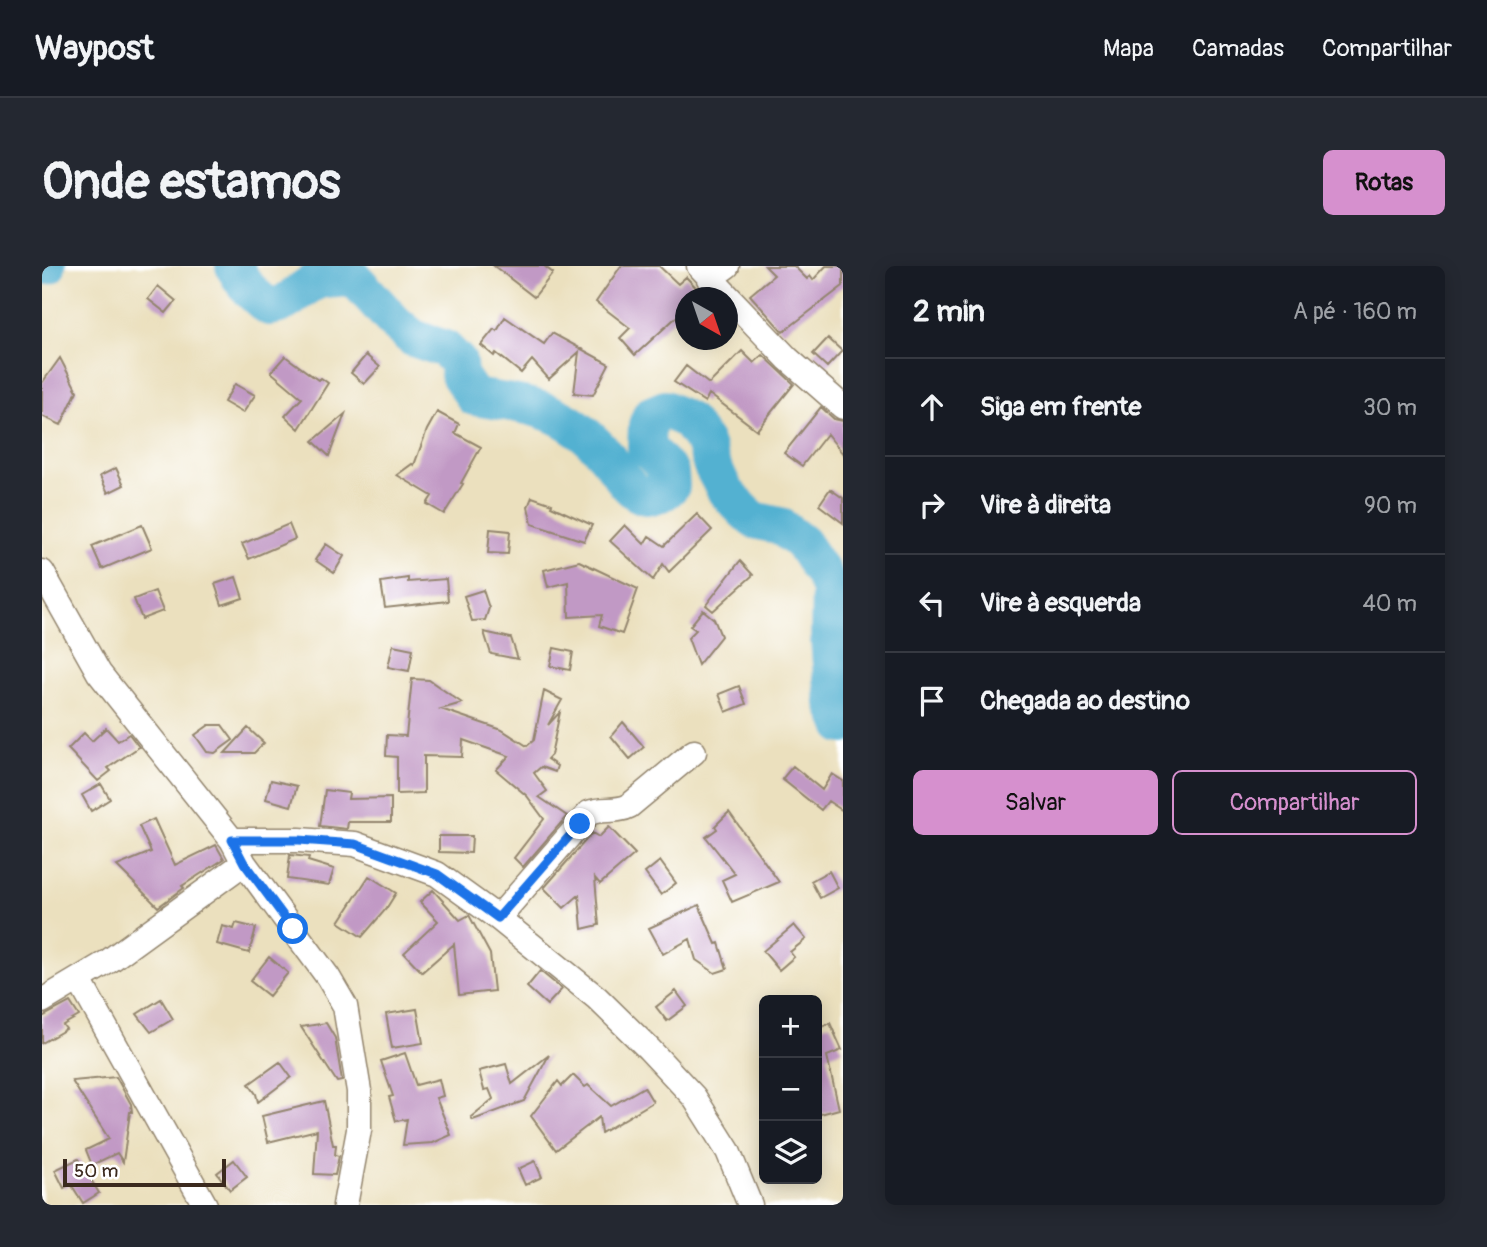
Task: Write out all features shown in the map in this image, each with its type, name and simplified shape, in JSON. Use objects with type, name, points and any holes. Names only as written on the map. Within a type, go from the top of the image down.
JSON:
[{"type":"street","points":[[712,270],[788,359],[843,407]]},
{"type":"street","points":[[44,581],[99,673],[232,840],[244,863],[328,976],[345,1006],[359,1091],[359,1130],[345,1205]]},
{"type":"street","points":[[498,918],[589,813],[598,810],[622,810],[629,806],[694,752]]},
{"type":"street","points":[[232,840],[299,840],[355,844],[437,874],[498,918],[597,998],[694,1097],[728,1151],[750,1205]]},
{"type":"street","points":[[42,1001],[109,961],[244,863]]},
{"type":"street","points":[[79,980],[205,1205]]},
{"type":"building","points":[[494,266],[544,266],[553,273],[534,297]]},
{"type":"building","points":[[621,266],[659,266],[678,284],[686,277],[696,287],[675,287],[675,318],[635,355],[620,338],[630,328],[596,302]]},
{"type":"building","points":[[765,266],[794,266],[807,279],[810,276],[813,280],[826,266],[843,266],[843,286],[783,332],[750,295],[774,275]]},
{"type":"building","points":[[158,286],[176,301],[166,313],[148,299]]},
{"type":"building","points":[[505,317],[544,344],[552,333],[609,364],[593,395],[574,393],[579,352],[549,379],[532,360],[521,373],[481,345],[494,329],[497,331]]},
{"type":"building","points":[[828,338],[842,351],[827,367],[813,354]]},
{"type":"building","points":[[742,351],[754,363],[763,355],[794,384],[757,430],[709,394],[705,402],[674,382],[686,366],[709,384]]},
{"type":"building","points":[[366,355],[380,367],[364,384],[351,373]]},
{"type":"building","points":[[285,356],[318,380],[321,378],[328,383],[299,429],[285,416],[302,398],[271,372]]},
{"type":"building","points":[[60,358],[77,391],[61,425],[42,416],[42,383]]},
{"type":"building","points":[[235,384],[255,395],[243,413],[224,402]]},
{"type":"building","points":[[821,407],[834,419],[843,421],[843,454],[827,434],[802,466],[784,453]]},
{"type":"building","points":[[437,412],[459,424],[455,433],[481,447],[461,483],[463,484],[444,514],[427,504],[432,496],[397,475],[414,465]]},
{"type":"building","points":[[345,414],[329,456],[313,441]]},
{"type":"building","points":[[116,468],[124,485],[108,493],[100,476]]},
{"type":"building","points":[[830,489],[843,498],[843,523],[819,505]]},
{"type":"building","points":[[532,497],[552,504],[551,506],[592,525],[584,541],[532,524],[528,507]]},
{"type":"building","points":[[697,514],[712,530],[669,572],[663,564],[653,580],[610,541],[625,525],[644,544],[649,536],[664,546]]},
{"type":"building","points":[[289,524],[295,539],[249,559],[242,544]]},
{"type":"building","points":[[142,525],[152,548],[102,569],[92,546]]},
{"type":"building","points":[[490,529],[510,531],[508,554],[488,553]]},
{"type":"building","points":[[326,544],[344,556],[334,573],[315,560]]},
{"type":"building","points":[[579,561],[638,589],[622,634],[599,626],[602,615],[569,617],[568,582],[548,587],[544,570]]},
{"type":"building","points":[[740,561],[753,575],[713,611],[706,605]]},
{"type":"building","points":[[236,577],[243,598],[222,605],[215,584]]},
{"type":"building","points":[[408,578],[408,582],[446,579],[448,601],[385,608],[381,582]]},
{"type":"building","points":[[483,590],[489,608],[485,620],[472,621],[464,596]]},
{"type":"building","points":[[155,591],[163,611],[142,619],[134,599]]},
{"type":"building","points":[[703,610],[714,619],[721,636],[698,665],[688,638],[696,630],[690,626]]},
{"type":"building","points":[[484,632],[511,638],[518,659],[491,654]]},
{"type":"building","points":[[393,645],[413,649],[409,671],[388,667]]},
{"type":"building","points":[[554,648],[573,652],[570,670],[550,666]]},
{"type":"building","points":[[412,679],[429,680],[462,703],[441,709],[502,730],[527,746],[534,740],[544,691],[562,700],[548,725],[560,712],[551,755],[547,759],[557,766],[555,772],[541,767],[534,773],[547,791],[539,797],[567,816],[523,867],[514,858],[544,819],[527,796],[496,770],[509,756],[463,740],[462,757],[424,756],[424,793],[397,794],[397,757],[386,756],[387,735],[406,736]]},
{"type":"building","points":[[739,686],[746,704],[726,712],[719,694]]},
{"type":"building","points":[[623,722],[644,747],[630,759],[611,736]]},
{"type":"building","points":[[209,725],[222,725],[233,740],[215,753],[207,752],[195,735]]},
{"type":"building","points":[[106,728],[118,741],[129,734],[139,747],[108,768],[111,771],[98,781],[68,749],[84,733],[92,741]]},
{"type":"building","points":[[248,728],[264,743],[254,753],[225,753]]},
{"type":"building","points":[[793,766],[822,790],[832,774],[843,781],[843,811],[828,801],[821,810],[782,779]]},
{"type":"building","points":[[271,780],[297,786],[291,806],[266,799]]},
{"type":"building","points":[[101,784],[110,799],[91,811],[82,795]]},
{"type":"building","points":[[325,790],[349,793],[348,799],[391,798],[391,822],[348,822],[347,829],[320,826]]},
{"type":"building","points":[[729,812],[779,882],[732,902],[722,880],[735,874],[706,837],[717,829],[715,826]]},
{"type":"building","points":[[154,819],[175,865],[216,845],[224,859],[182,886],[184,888],[158,907],[117,866],[151,852],[139,826]]},
{"type":"building","points":[[609,827],[635,854],[600,884],[595,878],[599,925],[582,929],[579,895],[564,908],[544,888],[592,833],[599,837]]},
{"type":"building","points":[[439,836],[472,836],[471,853],[439,852]]},
{"type":"building","points":[[290,855],[309,857],[308,861],[334,869],[329,885],[287,879]]},
{"type":"building","points":[[660,861],[676,883],[661,895],[645,873]]},
{"type":"building","points":[[829,871],[838,888],[820,898],[811,881]]},
{"type":"building","points":[[369,876],[396,893],[362,937],[339,922]]},
{"type":"building","points":[[433,890],[460,920],[469,915],[490,954],[494,991],[459,995],[454,944],[422,972],[404,953],[438,921],[420,902]]},
{"type":"building","points":[[699,905],[716,944],[719,943],[727,969],[715,973],[696,960],[690,939],[663,954],[649,928]]},
{"type":"building","points":[[236,923],[256,928],[249,953],[217,944],[222,926],[234,929]]},
{"type":"building","points":[[794,925],[806,939],[790,952],[794,957],[779,970],[763,951]]},
{"type":"building","points":[[269,957],[288,973],[269,996],[250,981]]},
{"type":"building","points":[[540,971],[562,989],[547,1005],[527,987]]},
{"type":"building","points":[[676,991],[687,1006],[667,1021],[656,1007]]},
{"type":"building","points":[[161,999],[173,1019],[151,1032],[137,1014]]},
{"type":"building","points":[[70,1002],[79,1016],[63,1025],[66,1029],[42,1043],[42,1017]]},
{"type":"building","points":[[417,1009],[423,1043],[392,1048],[386,1014]]},
{"type":"building","points":[[326,1023],[335,1038],[342,1081],[337,1082],[301,1027]]},
{"type":"building","points":[[830,1023],[842,1050],[827,1056],[839,1109],[822,1114],[822,1058],[822,1027]]},
{"type":"building","points":[[405,1053],[416,1085],[439,1079],[443,1096],[436,1098],[451,1135],[433,1143],[403,1145],[407,1119],[396,1121],[389,1097],[393,1096],[381,1061]]},
{"type":"building","points":[[549,1055],[524,1101],[473,1120],[471,1117],[493,1099],[489,1089],[484,1090],[479,1071],[506,1064],[512,1084]]},
{"type":"building","points":[[280,1062],[291,1077],[258,1102],[249,1084]]},
{"type":"building","points":[[573,1075],[611,1106],[644,1087],[653,1102],[601,1133],[599,1117],[556,1150],[531,1116],[558,1081],[562,1086]]},
{"type":"building","points":[[116,1077],[131,1104],[132,1112],[123,1162],[117,1153],[92,1165],[86,1150],[109,1139],[72,1081]]},
{"type":"building","points":[[324,1101],[333,1145],[336,1145],[335,1155],[339,1156],[335,1175],[314,1174],[317,1130],[268,1142],[262,1116]]},
{"type":"building","points":[[78,1159],[99,1193],[83,1203],[71,1184],[64,1188],[55,1170]]},
{"type":"building","points":[[234,1160],[247,1177],[230,1190],[217,1173]]},
{"type":"building","points":[[535,1161],[542,1177],[525,1185],[518,1169]]},
{"type":"waterway","points":[[42,266],[47,266]]},
{"type":"waterway","points":[[234,266],[249,289],[269,307],[290,300],[320,280],[355,279],[396,324],[413,338],[445,349],[458,362],[459,375],[474,397],[529,406],[559,417],[588,437],[628,485],[643,495],[656,496],[671,486],[670,473],[646,447],[647,425],[651,415],[665,409],[688,421],[704,443],[712,466],[726,492],[754,520],[780,526],[802,543],[822,573],[830,589],[829,639],[834,703],[843,725]]},
{"type":"route","points":[[293,929],[244,863],[232,840],[299,840],[355,844],[437,874],[498,918],[580,824]]}]
